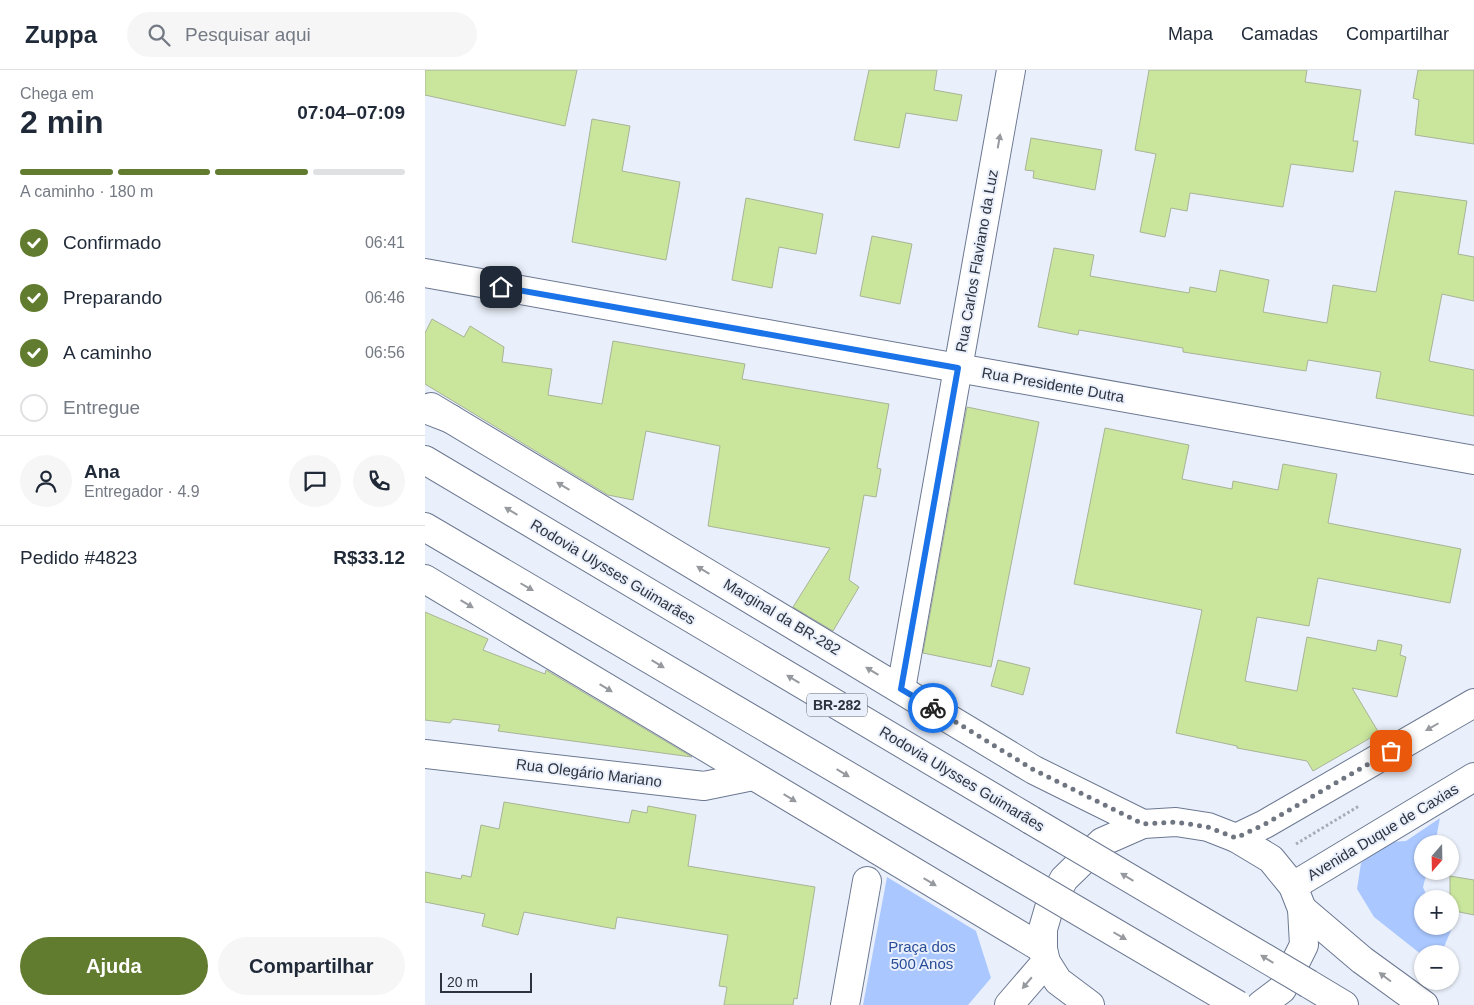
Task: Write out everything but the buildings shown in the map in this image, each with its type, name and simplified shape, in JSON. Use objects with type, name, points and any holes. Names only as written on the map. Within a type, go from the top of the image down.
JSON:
[{"type":"main road","name":"Rua Carlos Flaviano da Luz","points":[[901,689],[1011,70]]},
{"type":"main road","name":"Rua Presidente Dutra","points":[[425,273],[1474,460]]},
{"type":"main road","name":"Marginal da BR-282","points":[[425,403],[1034,770],[1143,824]]},
{"type":"main road","points":[[425,409],[451,419]]},
{"type":"main road","name":"Rodovia Ulysses Guimarães","points":[[425,460],[1344,1005]]},
{"type":"main road","points":[[425,527],[1238,1005]]},
{"type":"main road","points":[[425,579],[753,776],[1045,956]]},
{"type":"main road","points":[[1236,838],[1271,821],[1474,703]]},
{"type":"main road","name":"Rua Olegário Mariano","points":[[425,754],[704,786],[753,776]]},
{"type":"main road","name":"Avenida Duque de Caxias","points":[[1297,897],[1474,777]]},
{"type":"main road","points":[[1090,1005],[1058,981],[1045,956],[1043,929],[1050,905],[1064,879],[1102,842],[1143,824],[1175,822],[1208,827],[1236,838],[1271,859],[1297,897],[1362,960],[1424,1005]]},
{"type":"main road","points":[[845,1005],[867,881]]},
{"type":"main road","points":[[1261,1005],[1282,989],[1304,945],[1297,897]]},
{"type":"main road","points":[[1009,1005],[1045,956]]},
{"type":"green space","points":[[1440,818],[1437,835],[1415,835]]},
{"type":"green space","points":[[1414,836],[1414,880],[1425,880],[1424,890],[1414,890],[1414,935],[1449,935],[1445,945],[1414,945],[1414,949],[1374,917],[1357,889],[1361,863],[1388,842],[1406,841]]},
{"type":"green space","name":"Praça dos 500 Anos","points":[[887,877],[976,931],[991,978],[968,1005],[863,1005]]},
{"type":"way so far","points":[[933,708],[1034,770],[1143,824],[1175,822],[1208,827],[1236,838],[1265,824],[1391,751]]},
{"type":"route","points":[[501,287],[958,368],[901,689],[933,708]]}]
